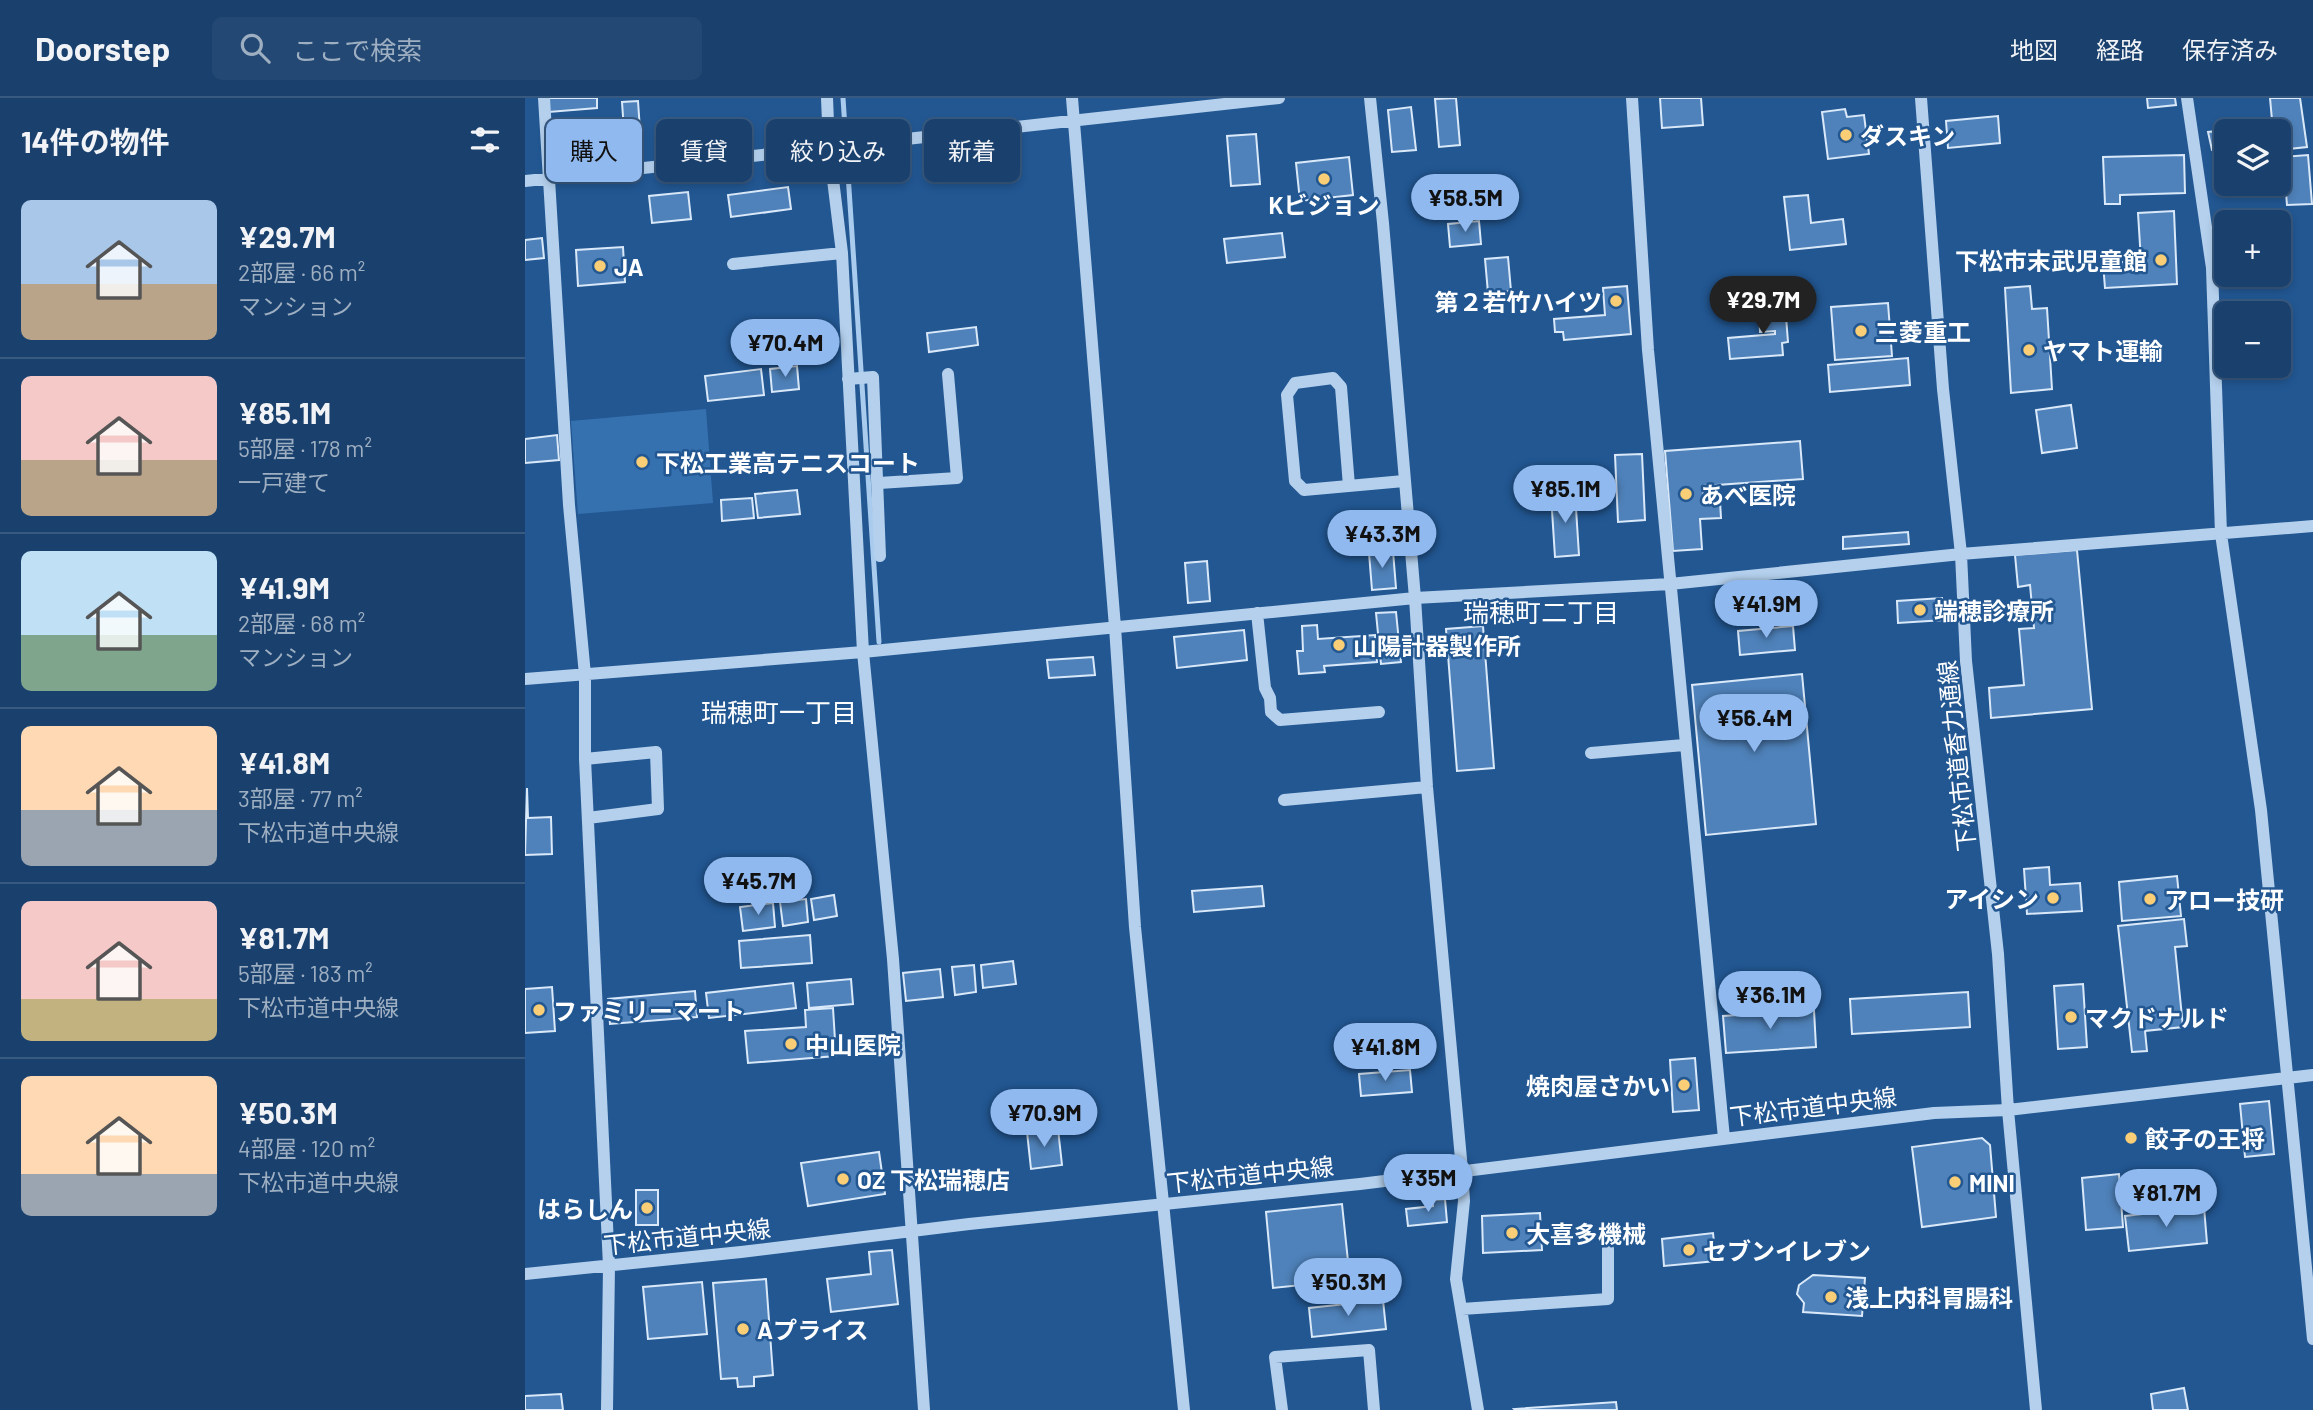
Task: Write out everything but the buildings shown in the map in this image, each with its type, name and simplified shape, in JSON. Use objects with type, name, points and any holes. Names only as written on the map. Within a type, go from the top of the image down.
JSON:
[{"type":"street","points":[[544,98],[546,125]]},
{"type":"street","points":[[827,98],[828,119]]},
{"type":"street","points":[[1072,98],[1115,627],[1135,927],[1184,1410]]},
{"type":"street","points":[[910,138],[1279,98]]},
{"type":"street","points":[[1370,98],[1415,598],[1427,787],[1462,1170],[1464,1201],[1456,1279],[1478,1410]]},
{"type":"street","points":[[1632,98],[1648,350],[1724,1138]]},
{"type":"street","name":"下松市道香力通線","points":[[1921,98],[1943,389],[1961,554],[1966,661],[1998,954],[2008,1110],[2036,1410]]},
{"type":"street","points":[[2187,98],[2212,268],[2221,534],[2261,810],[2313,1339]]},
{"type":"street","points":[[642,168],[766,154]]},
{"type":"street","points":[[525,181],[546,178]]},
{"type":"street","points":[[550,182],[569,505],[585,675],[585,759],[609,1266],[607,1410]]},
{"type":"street","points":[[833,182],[842,253],[863,652],[893,959],[924,1410]]},
{"type":"street","points":[[733,264],[842,253]]},
{"type":"street","points":[[879,483],[957,478],[948,374]]},
{"type":"street","points":[[848,379],[873,377],[880,556]]},
{"type":"street","points":[[1349,486],[1341,387],[1333,378],[1296,383],[1287,395],[1295,481],[1304,490],[1349,486],[1404,481]]},
{"type":"street","points":[[525,679],[863,652],[1415,598],[1670,584],[1961,554],[2313,526]]},
{"type":"street","points":[[1257,613],[1265,688],[1270,698],[1271,712],[1280,720],[1379,712]]},
{"type":"street","points":[[1591,753],[1684,745]]},
{"type":"street","points":[[585,759],[656,752],[658,810],[588,818]]},
{"type":"street","points":[[1284,800],[1427,787]]},
{"type":"street","name":"下松市道中央線","points":[[525,1274],[741,1252],[912,1230],[1360,1184],[1934,1113],[2008,1110],[2313,1075]]},
{"type":"street","points":[[1462,1309],[1608,1299],[1608,1248]]},
{"type":"street","points":[[1282,1410],[1275,1357],[1369,1350],[1374,1410]]},
{"type":"shaded area","name":"下松工業高テニスコート","points":[[706,409],[713,503],[578,514],[571,421]]},
{"type":"waterway","points":[[843,98],[879,642]]},
{"type":"place","name":"ダスキン","points":[[1846,135]]},
{"type":"place","name":"Kビジョン","points":[[1324,179]]},
{"type":"place","name":"下松市末武児童館","points":[[2161,260]]},
{"type":"place","name":"JA","points":[[600,266]]},
{"type":"place","name":"第２若竹ハイツ","points":[[1616,301]]},
{"type":"place","name":"三菱重工","points":[[1861,331]]},
{"type":"place","name":"ヤマト運輸","points":[[2029,350]]},
{"type":"place","name":"下松工業高テニスコート","points":[[642,462]]},
{"type":"place","name":"あべ医院","points":[[1686,494]]},
{"type":"place","name":"端穂診療所","points":[[1920,610]]},
{"type":"place","name":"山陽計器製作所","points":[[1339,645]]},
{"type":"place","name":"アイシン","points":[[2053,898]]},
{"type":"place","name":"アロー技研","points":[[2150,899]]},
{"type":"place","name":"ファミリーマート","points":[[539,1010]]},
{"type":"place","name":"マクドナルド","points":[[2071,1017]]},
{"type":"place","name":"中山医院","points":[[791,1044]]},
{"type":"place","name":"焼肉屋さかい","points":[[1684,1085]]},
{"type":"place","name":"餃子の王将","points":[[2131,1138]]},
{"type":"place","name":"OZ 下松瑞穂店","points":[[843,1179]]},
{"type":"place","name":"MINI","points":[[1955,1182]]},
{"type":"place","name":"はらしん","points":[[647,1208]]},
{"type":"place","name":"大喜多機械","points":[[1512,1233]]},
{"type":"place","name":"セブンイレブン","points":[[1689,1250]]},
{"type":"place","name":"浅上内科胃腸科","points":[[1831,1297]]},
{"type":"place","name":"Aプライス","points":[[743,1329]]},
{"type":"district","name":"瑞穂町二丁目","points":[[1541,611]]},
{"type":"district","name":"瑞穂町一丁目","points":[[779,711]]}]
